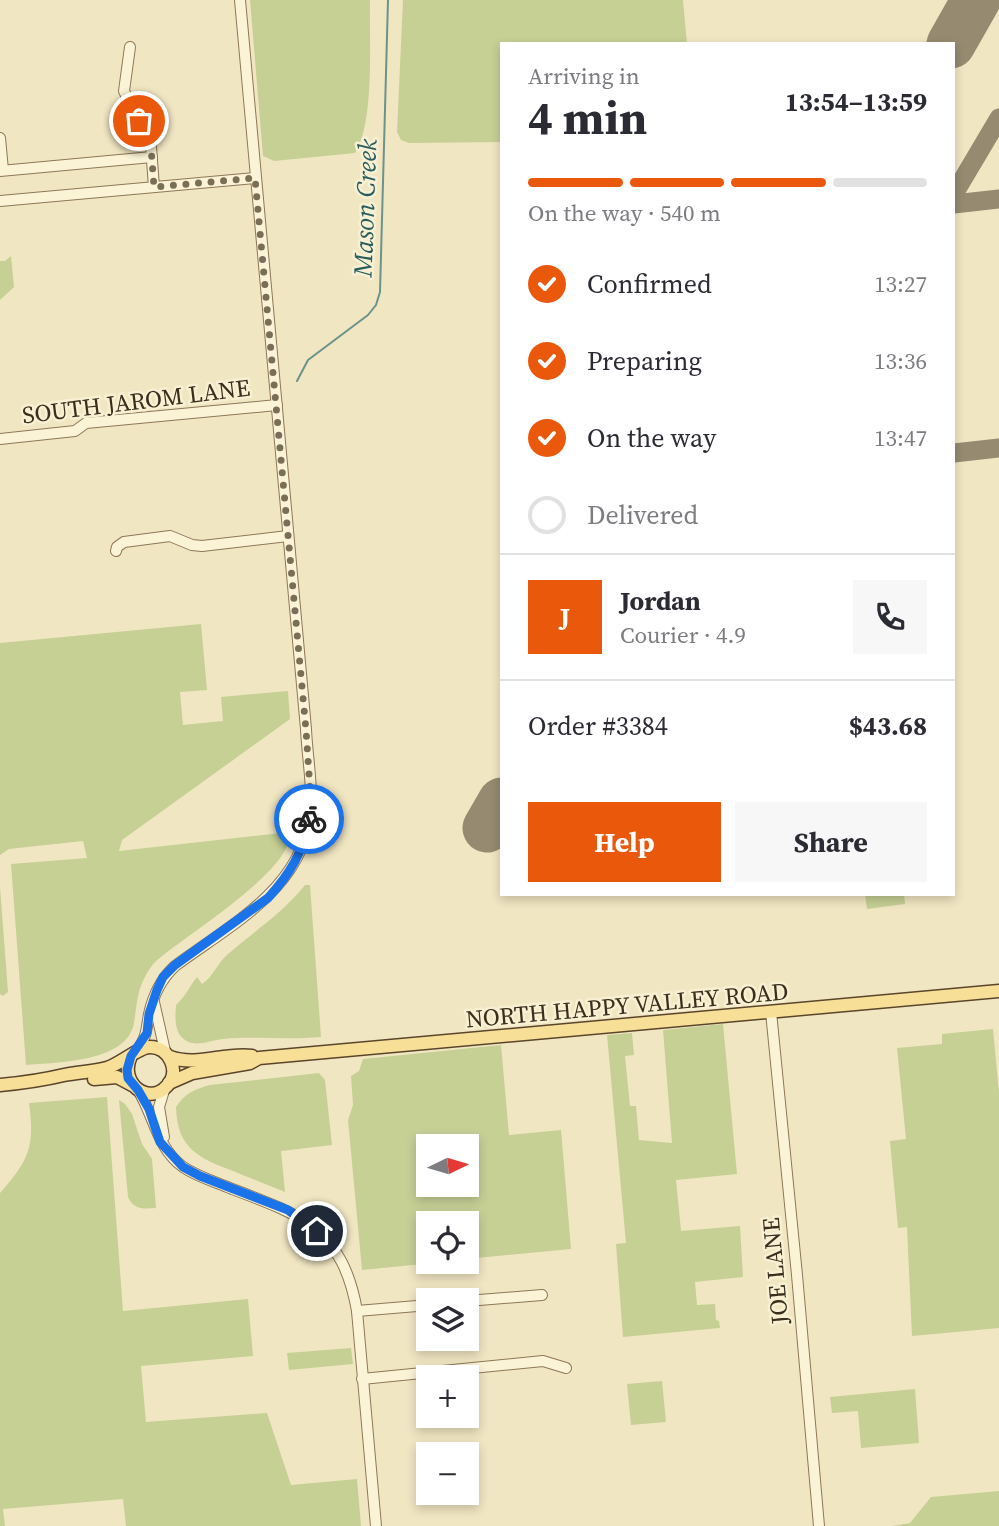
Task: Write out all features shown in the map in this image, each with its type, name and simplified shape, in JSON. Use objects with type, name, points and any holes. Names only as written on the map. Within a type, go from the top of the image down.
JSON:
[{"type":"main road","name":"NORTH HAPPY VALLEY ROAD","points":[[167,1085],[203,1069],[250,1063],[260,1058],[999,991]]},
{"type":"main road","points":[[0,1085],[108,1068],[151,1046],[167,1054],[173,1071],[167,1085],[153,1093],[111,1076],[65,1083],[45,1080]]},
{"type":"main road","points":[[134,1054],[127,1070],[135,1087]]},
{"type":"main road","name":"NORTH HAPPY VALLEY ROAD","points":[[167,1054],[193,1062],[238,1055],[260,1058]]},
{"type":"street","points":[[134,1054],[147,1033],[149,1014],[163,977],[175,965],[274,891],[298,858],[306,839],[311,803],[240,0]]},
{"type":"street","points":[[130,47],[124,91],[151,147],[154,187]]},
{"type":"street","points":[[0,138],[2,171],[152,157]]},
{"type":"street","points":[[0,201],[255,178]]},
{"type":"street","name":"SOUTH JAROM LANE","points":[[0,439],[75,431],[86,423],[276,405]]},
{"type":"street","points":[[116,551],[124,542],[170,536],[202,546],[288,536]]},
{"type":"street","points":[[154,1001],[167,1054]]},
{"type":"street","name":"JOE LANE","points":[[771,1012],[819,1526]]},
{"type":"street","points":[[166,1148],[159,1107],[167,1085]]},
{"type":"street","points":[[135,1087],[149,1109],[160,1142],[183,1167],[288,1210],[317,1231],[341,1260],[354,1293],[357,1311],[376,1526]]},
{"type":"street","points":[[479,1300],[541,1295]]},
{"type":"street","points":[[357,1311],[416,1306]]},
{"type":"street","points":[[362,1379],[542,1361],[566,1368]]},
{"type":"green space","points":[[250,0],[370,0],[368,101],[366,121],[355,153],[274,161],[263,156]]},
{"type":"green space","points":[[403,0],[683,0],[687,42],[500,42],[500,142],[409,143],[401,140],[397,132]]},
{"type":"green space","points":[[11,256],[14,287],[0,300],[0,261]]},
{"type":"green space","points":[[201,624],[207,690],[180,692],[183,725],[223,721],[221,697],[288,691],[290,719],[122,840],[119,851],[290,832],[286,848],[256,884],[154,963],[141,985],[129,1036],[118,1046],[89,1058],[26,1065],[11,864],[87,858],[83,841],[9,849],[0,855],[0,643]]},
{"type":"green space","points":[[305,885],[310,885],[321,1037],[235,1038],[199,1043],[181,1037],[177,1029],[176,1005],[197,977],[202,984],[206,981],[227,955],[277,914]]},
{"type":"green space","points":[[0,887],[8,992],[3,996],[0,994]]},
{"type":"green space","points":[[865,896],[904,896],[905,904],[867,909]]},
{"type":"green space","points":[[723,1024],[737,1174],[676,1180],[681,1231],[740,1226],[743,1277],[695,1282],[697,1305],[715,1304],[716,1320],[719,1321],[720,1328],[623,1337],[616,1244],[626,1243],[607,1035],[632,1033],[634,1055],[625,1056],[630,1106],[636,1106],[639,1140],[672,1143],[663,1030]]},
{"type":"green space","points":[[993,1029],[999,1094],[999,1328],[912,1336],[907,1227],[898,1228],[890,1141],[906,1139],[897,1048],[942,1044],[942,1034]]},
{"type":"green space","points":[[501,1045],[509,1135],[561,1130],[571,1249],[479,1258],[479,1211],[416,1211],[416,1265],[362,1270],[348,1120],[353,1105],[351,1076],[359,1071],[363,1059]]},
{"type":"green space","points":[[319,1073],[325,1080],[332,1145],[281,1151],[285,1192],[200,1156],[185,1142],[180,1132],[176,1107],[195,1090],[210,1085]]},
{"type":"green space","points":[[107,1097],[123,1311],[248,1299],[253,1356],[141,1366],[146,1422],[267,1413],[291,1485],[357,1479],[361,1526],[126,1526],[123,1499],[3,1509],[5,1526],[0,1526],[0,1193],[18,1171],[28,1152],[31,1131],[29,1103]]},
{"type":"green space","points":[[119,1100],[132,1114],[142,1144],[152,1159],[156,1208],[136,1206],[128,1197]]},
{"type":"green space","points":[[351,1348],[353,1364],[289,1370],[287,1353]]},
{"type":"green space","points":[[662,1381],[666,1422],[631,1425],[627,1384]]},
{"type":"green space","points":[[915,1389],[919,1443],[861,1448],[858,1411],[832,1413],[830,1397]]},
{"type":"green space","points":[[999,1491],[999,1526],[892,1526],[910,1523],[931,1497]]},
{"type":"waterway","name":"Mason Creek","points":[[297,381],[308,360],[368,315],[376,305],[380,292],[388,0]]},
{"type":"taxiway","points":[[955,192],[999,118]]},
{"type":"taxiway","points":[[955,204],[999,199]]},
{"type":"taxiway","points":[[955,453],[999,448]]},
{"type":"taxiway","points":[[492,819],[500,832]]},
{"type":"runway","points":[[952,42],[976,0]]},
{"type":"runway","points":[[487,828],[500,805]]},
{"type":"way so far","points":[[139,121],[151,147],[154,187],[255,178],[306,730],[311,803],[309,819]]},
{"type":"route","points":[[309,819],[306,839],[298,858],[281,884],[268,898],[175,965],[163,977],[149,1014],[144,1041],[131,1056],[127,1070],[128,1078],[149,1109],[160,1142],[183,1167],[288,1210],[317,1231]]}]
